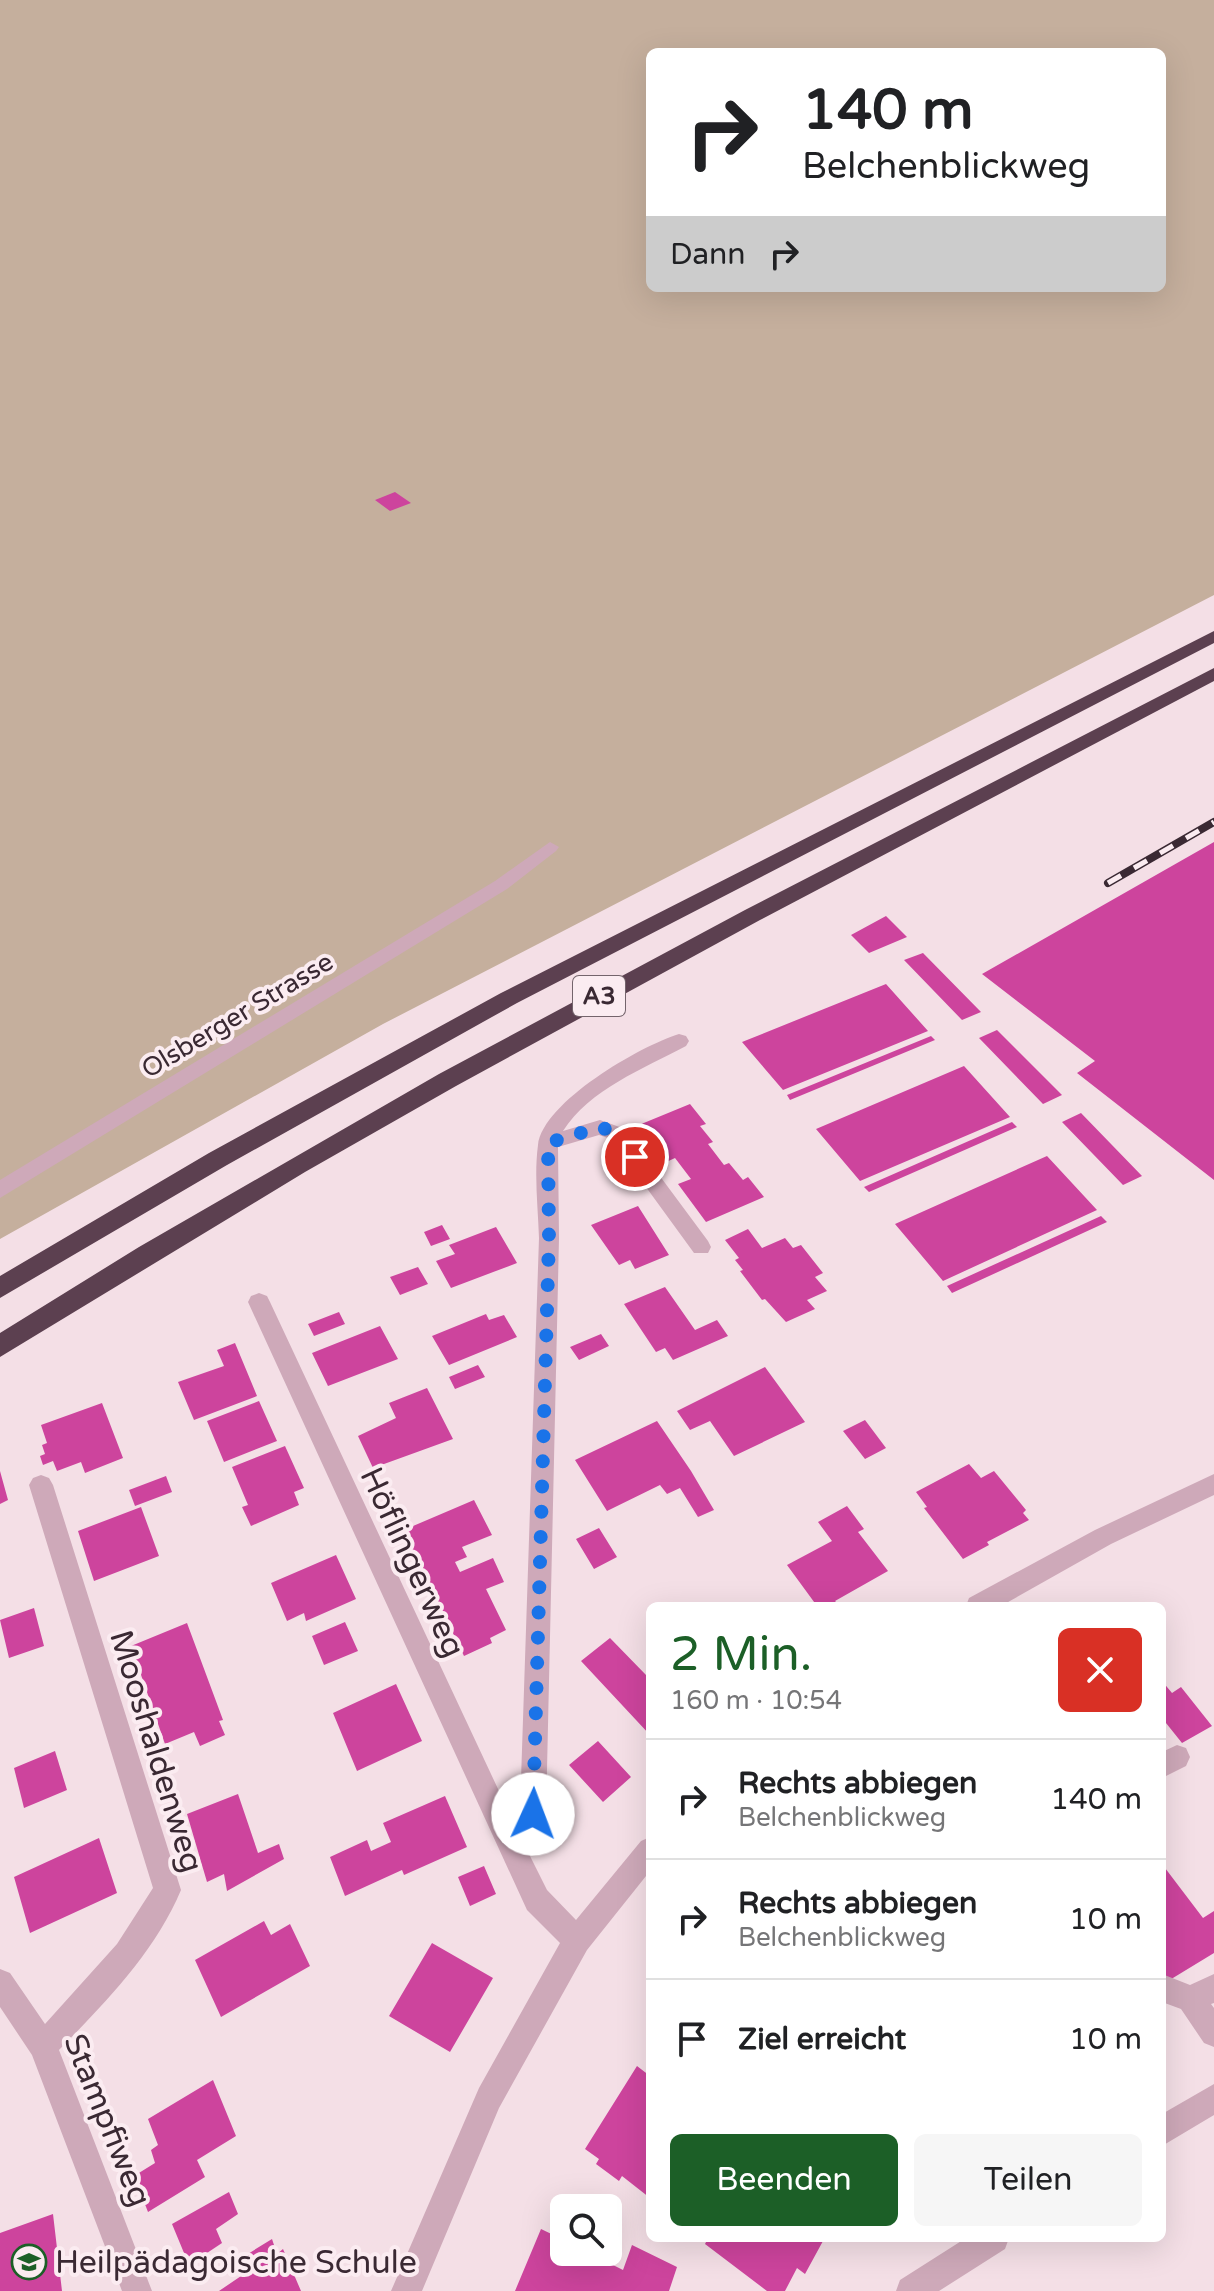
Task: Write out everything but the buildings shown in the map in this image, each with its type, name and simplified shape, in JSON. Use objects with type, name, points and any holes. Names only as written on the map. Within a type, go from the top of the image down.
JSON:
[{"type":"highway","name":"A3","points":[[0,1288],[218,1159],[482,1012],[1214,636]]},
{"type":"highway","name":"A3","points":[[0,1346],[239,1199],[471,1066],[725,929],[1214,674]]},
{"type":"street","name":"Olsberger Strasse","points":[[0,1190],[501,885],[550,847]]},
{"type":"street","points":[[511,1847],[533,1814],[549,1238],[548,1143],[552,1128],[569,1106],[679,1041]]},
{"type":"street","points":[[548,1143],[600,1127],[618,1134],[701,1247]]},
{"type":"street","name":"Höflingerweg","points":[[259,1302],[537,1900],[577,1940]]},
{"type":"street","points":[[985,1602],[1103,1537],[1214,1484]]},
{"type":"street","name":"Mooshaldenweg","points":[[41,1485],[167,1890],[149,1927],[82,2007],[43,2046]]},
{"type":"street","points":[[406,2291],[489,2098],[577,1940],[646,1855]]},
{"type":"street","name":"Stampfiweg","points":[[0,1983],[43,2046],[137,2291]]},
{"type":"street","points":[[1166,1989],[1203,1994],[1214,2033]]},
{"type":"street","points":[[1166,2128],[1214,2098]]},
{"type":"street","points":[[911,2291],[988,2242]]},
{"type":"shaded area","points":[[0,0],[1214,0],[1214,595],[383,1024],[0,1239]]},
{"type":"railway","points":[[1108,883],[1214,822]]},
{"type":"place","name":"Heilpädagoische Schule","points":[[29,2262]]},
{"type":"route","points":[[533,1814],[549,1238],[548,1143],[600,1127],[618,1134],[635,1157]]}]
